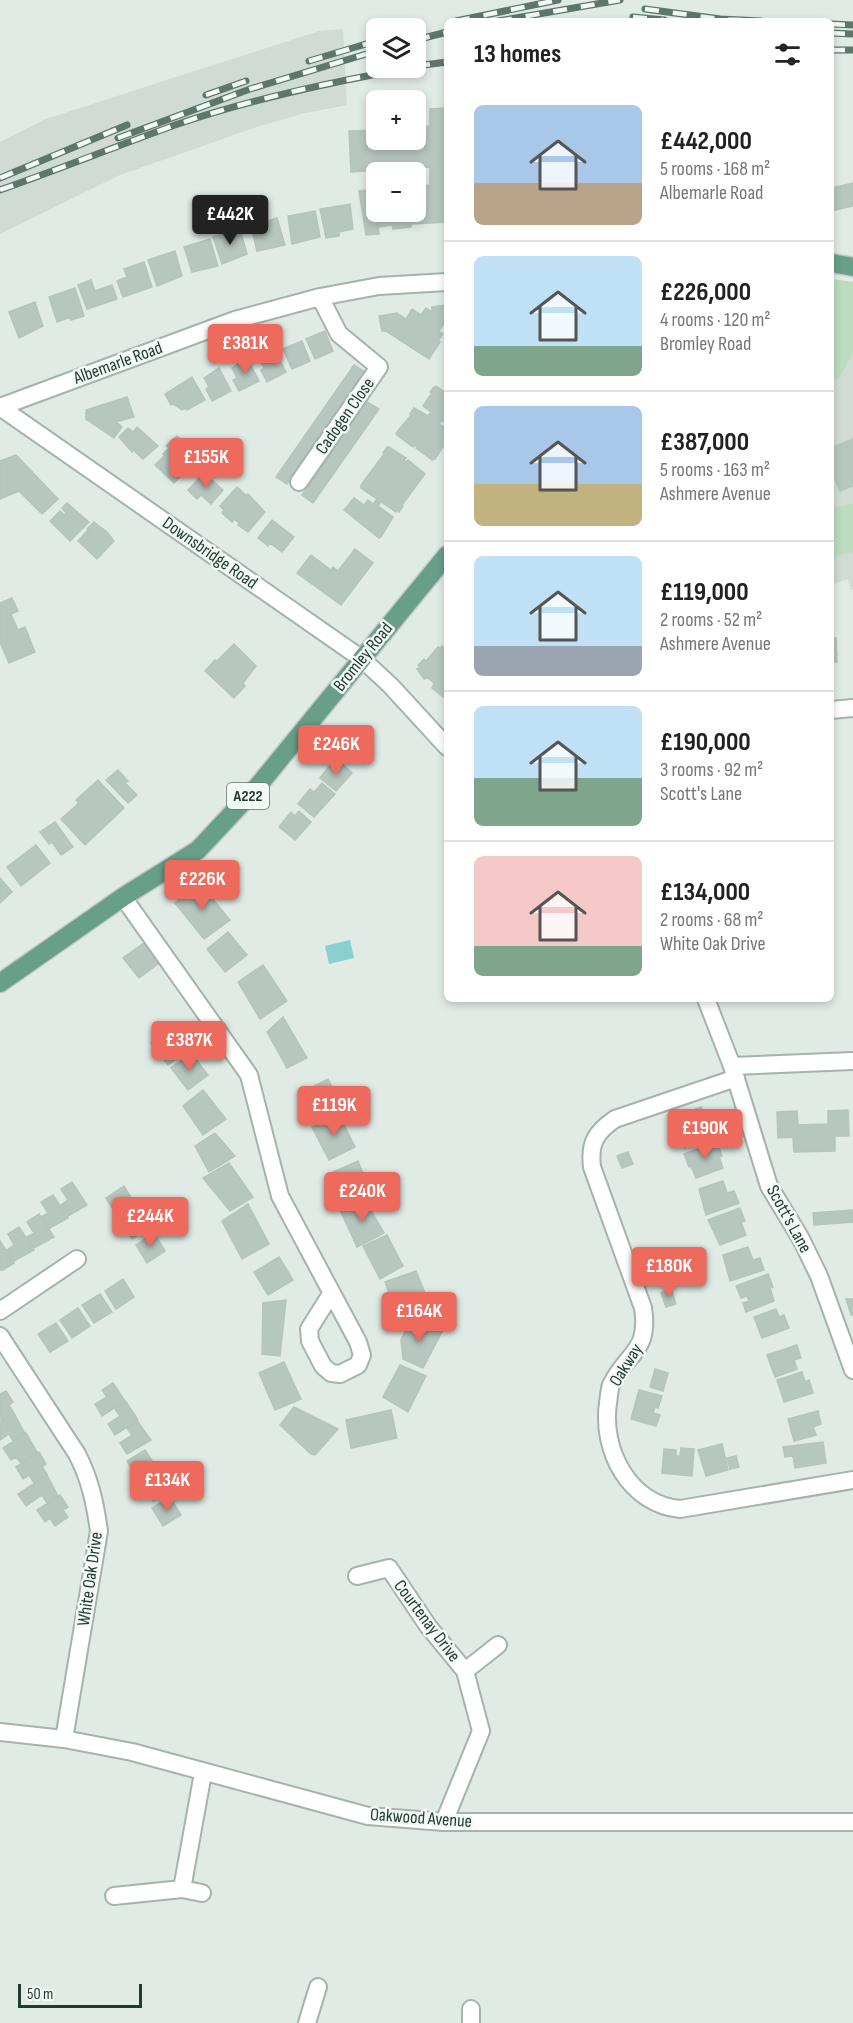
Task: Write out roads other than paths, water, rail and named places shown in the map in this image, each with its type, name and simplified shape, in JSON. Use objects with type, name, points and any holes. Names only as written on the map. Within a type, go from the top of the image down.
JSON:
[{"type":"main road","points":[[834,264],[853,267]]},
{"type":"main road","name":"Bromley Road","points":[[0,983],[123,897],[198,850],[257,787],[444,559]]},
{"type":"street","name":"Albemarle Road","points":[[0,407],[235,320],[320,297],[379,286],[444,282]]},
{"type":"street","name":"Cadogen Close","points":[[299,482],[379,367],[339,334],[320,297]]},
{"type":"street","name":"Downsbridge Road","points":[[0,407],[362,658],[444,744]]},
{"type":"street","points":[[834,710],[853,708]]},
{"type":"street","points":[[123,897],[249,1075],[280,1197],[332,1294]]},
{"type":"street","name":"Scott's Lane","points":[[707,1002],[734,1072],[769,1186],[801,1239],[819,1276],[852,1363]]},
{"type":"street","name":"Oakway","points":[[853,1061],[734,1072],[615,1119],[595,1138],[590,1153],[592,1167],[643,1308],[645,1323],[644,1337],[638,1349],[610,1387],[606,1416],[608,1442],[620,1468],[633,1486],[648,1499],[664,1507],[680,1509],[853,1480]]},
{"type":"street","points":[[0,1311],[77,1259]]},
{"type":"street","name":"White Oak Drive","points":[[0,1336],[77,1454],[88,1474],[95,1502],[99,1531],[64,1739]]},
{"type":"street","name":"Courtenay Drive","points":[[357,1576],[389,1568],[428,1626],[465,1671],[481,1731],[444,1822]]},
{"type":"street","name":"Courtenay Drive","points":[[465,1671],[498,1645]]},
{"type":"street","name":"Oakwood Avenue","points":[[0,1732],[64,1739],[132,1752],[368,1816],[444,1822],[853,1822]]},
{"type":"street","points":[[182,1889],[203,1773]]},
{"type":"street","points":[[114,1896],[182,1889],[202,1893]]},
{"type":"street","points":[[307,2023],[318,1987]]},
{"type":"water","points":[[350,940],[354,958],[329,964],[325,946]]},
{"type":"railway","points":[[471,18],[558,0]]},
{"type":"railway","points":[[515,18],[620,0]]},
{"type":"railway","points":[[645,9],[712,18]]},
{"type":"railway","points":[[633,17],[643,18]]},
{"type":"railway","points":[[834,24],[853,25]]},
{"type":"railway","points":[[426,37],[444,33]]},
{"type":"railway","points":[[834,33],[853,34]]},
{"type":"railway","points":[[309,61],[366,44]]},
{"type":"railway","points":[[834,50],[853,50]]},
{"type":"railway","points":[[118,138],[250,89],[366,54]]},
{"type":"railway","points":[[426,65],[444,62]]},
{"type":"railway","points":[[0,190],[175,125],[291,92],[366,76]]},
{"type":"railway","points":[[206,95],[246,81]]},
{"type":"railway","points":[[0,178],[127,125]]}]
